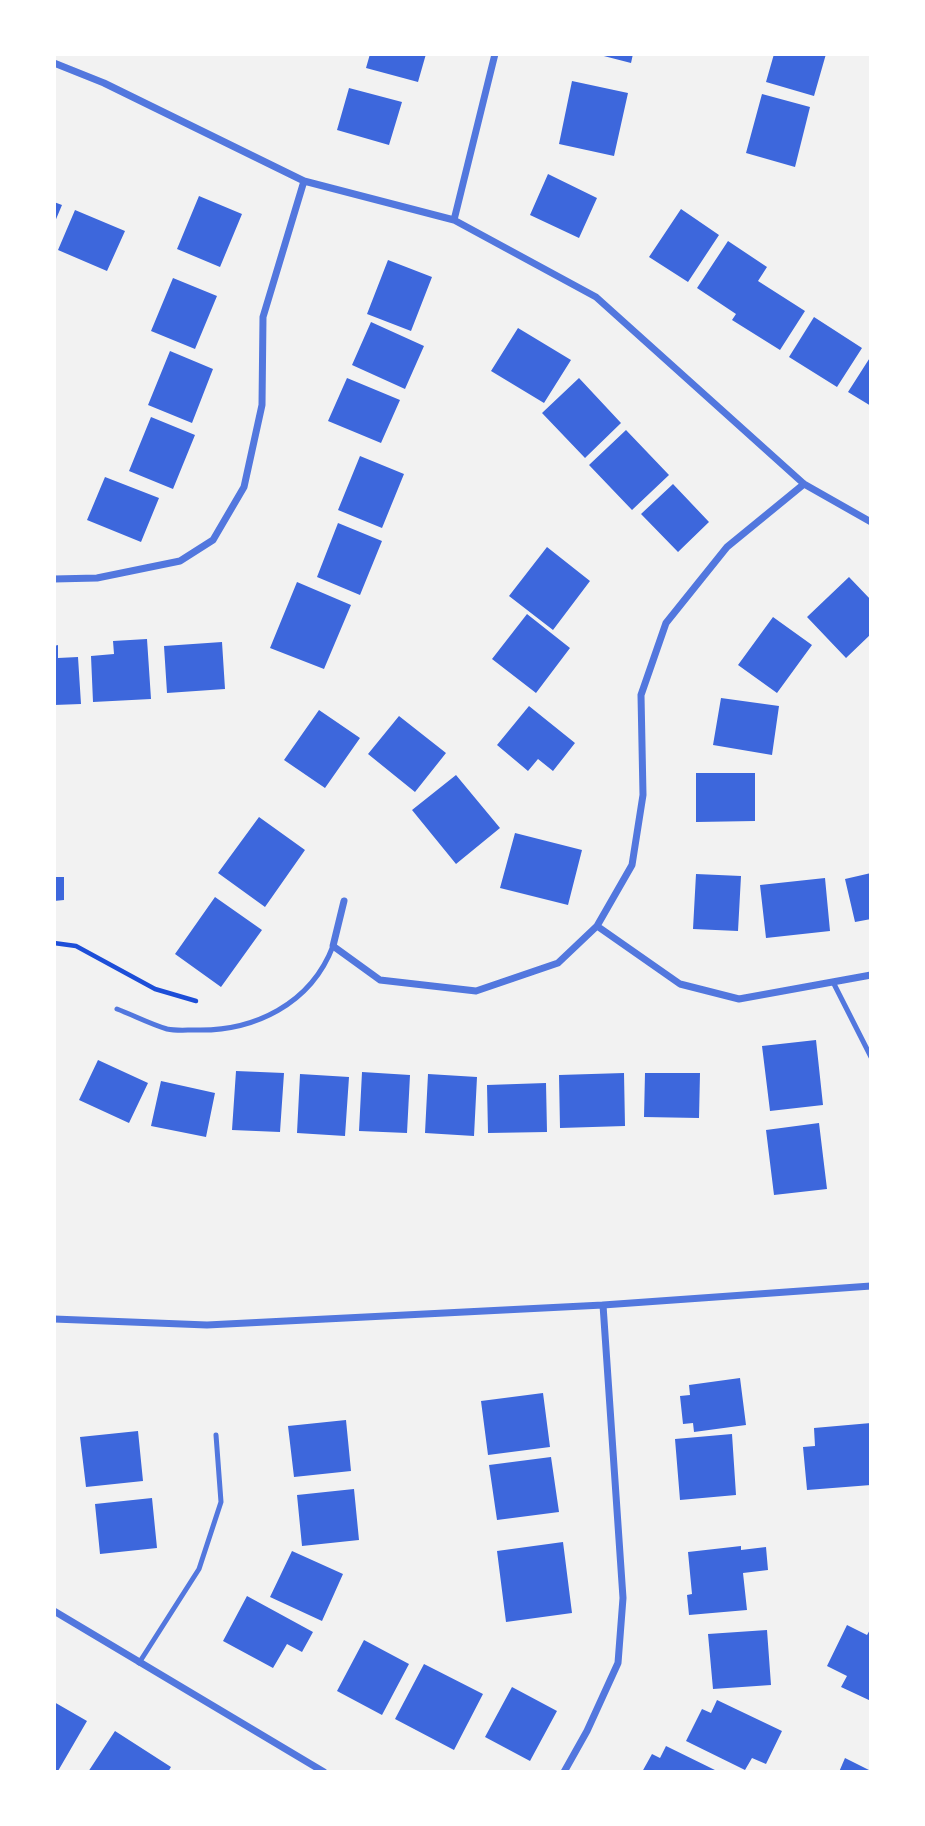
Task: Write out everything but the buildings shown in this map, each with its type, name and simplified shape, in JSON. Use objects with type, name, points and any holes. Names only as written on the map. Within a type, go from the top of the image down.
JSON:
[{"type":"street","points":[[454,220],[495,54]]},
{"type":"street","points":[[54,63],[104,83],[304,181],[454,220],[596,297],[804,484],[871,522]]},
{"type":"street","points":[[54,579],[97,578],[180,561],[213,540],[244,487],[262,405],[263,317],[304,181]]},
{"type":"street","points":[[344,901],[333,946],[380,980],[476,991],[558,963],[597,926],[632,865],[643,795],[641,695],[666,622],[727,547],[804,484]]},
{"type":"street","points":[[597,926],[680,984],[739,999],[871,975]]},
{"type":"street","points":[[54,1320],[207,1325],[603,1305],[871,1286]]},
{"type":"street","points":[[564,1772],[587,1731],[618,1663],[623,1598],[603,1305]]},
{"type":"street","points":[[54,1611],[324,1772]]},
{"type":"lane","points":[[117,1009],[169,1029],[215,1031],[256,1023],[295,999],[326,965],[333,946]]},
{"type":"lane","points":[[833,982],[871,1057]]},
{"type":"lane","points":[[139,1663],[199,1569],[221,1502],[216,1435]]},
{"type":"path","points":[[54,943],[76,946],[155,989],[204,1004]]}]
